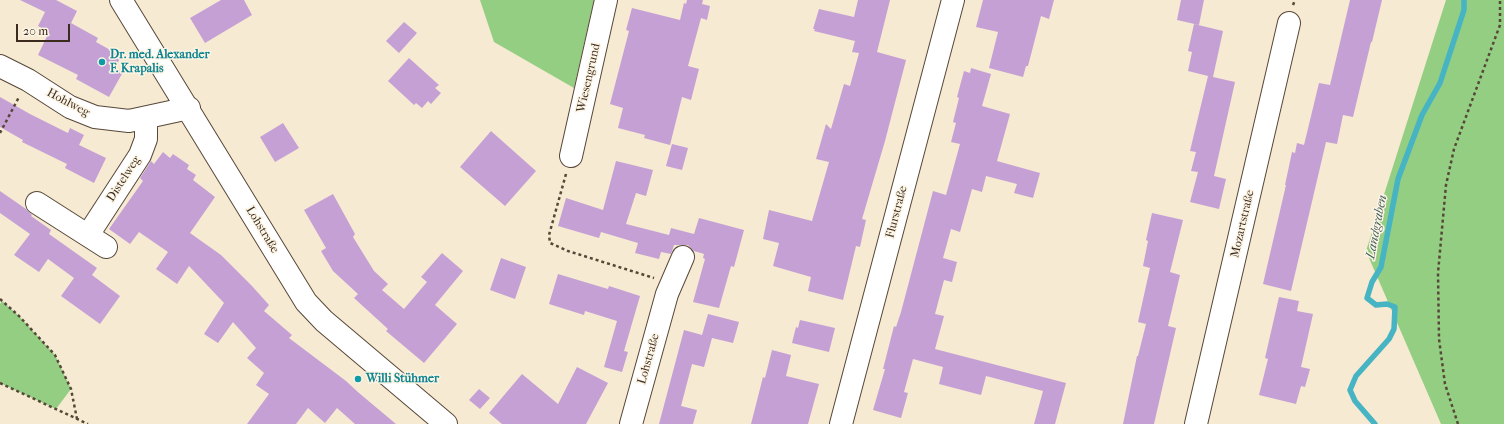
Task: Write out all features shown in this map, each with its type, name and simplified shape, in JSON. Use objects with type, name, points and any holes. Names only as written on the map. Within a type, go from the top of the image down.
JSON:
[{"type":"street","name":"Lohstraße","points":[[121,0],[189,108],[306,302],[324,321],[446,424]]},
{"type":"street","name":"Wiesengrund","points":[[571,156],[606,0]]},
{"type":"street","name":"Flurstraße","points":[[841,424],[954,0]]},
{"type":"street","name":"Mozartstraße","points":[[1196,424],[1289,23]]},
{"type":"street","name":"Hohlweg","points":[[0,66],[28,80],[70,107],[95,117],[129,122],[189,108]]},
{"type":"street","name":"Distelweg","points":[[88,235],[140,155],[146,139],[146,119]]},
{"type":"street","points":[[37,203],[106,247]]},
{"type":"street","name":"Lohstraße","points":[[631,424],[667,294],[682,257]]},
{"type":"path","points":[[1458,424],[1445,384],[1439,339],[1438,273],[1446,185],[1454,149],[1500,25],[1500,0]]},
{"type":"path","points":[[0,134],[28,80]]},
{"type":"path","points":[[571,156],[549,235],[550,243],[568,251],[660,280],[667,294]]},
{"type":"path","points":[[0,299],[19,316],[55,355],[71,389],[77,418]]},
{"type":"path","points":[[0,383],[88,424]]},
{"type":"green space","points":[[480,0],[594,0],[574,88],[494,42]]},
{"type":"green space","points":[[1446,0],[1504,0],[1504,424],[1441,424],[1366,251]]},
{"type":"green space","points":[[2,301],[19,316],[55,355],[71,389],[56,409],[0,383],[0,304]]},
{"type":"building","points":[[20,0],[56,0],[77,11],[71,23],[98,38],[96,42],[121,56],[115,68],[123,72],[109,97],[76,79],[78,75],[38,55],[49,32],[38,26],[45,12]]},
{"type":"building","points":[[221,0],[244,0],[252,15],[205,43],[190,18]]},
{"type":"building","points":[[687,0],[703,0],[702,4],[710,6],[707,20],[701,18],[688,66],[699,69],[691,100],[682,97],[670,145],[644,138],[645,135],[618,128],[623,108],[610,104],[629,31],[626,30],[632,8],[680,20],[684,3],[686,4]]},
{"type":"building","points":[[858,0],[890,0],[877,52],[906,60],[885,141],[862,219],[866,220],[860,247],[856,246],[843,300],[808,291],[811,277],[773,266],[779,243],[763,239],[769,210],[812,221],[829,162],[816,159],[826,124],[831,129],[844,84],[850,86],[859,53],[852,52],[855,41],[814,31],[815,29],[813,29],[819,9],[854,17]]},
{"type":"building","points":[[983,0],[1054,0],[1049,19],[1041,16],[1028,66],[1026,66],[1023,77],[989,68],[998,32],[976,27]]},
{"type":"building","points":[[1181,0],[1204,0],[1199,25],[1177,20]]},
{"type":"building","points":[[1350,0],[1382,0],[1353,117],[1343,115],[1337,144],[1326,142],[1291,291],[1263,284],[1286,185],[1292,152],[1295,153],[1297,143],[1304,145],[1319,83],[1330,85]]},
{"type":"building","points":[[404,22],[417,33],[399,53],[386,41]]},
{"type":"building","points":[[1194,24],[1223,31],[1213,77],[1235,82],[1214,176],[1226,179],[1219,209],[1190,202],[1198,172],[1191,171],[1196,152],[1190,151],[1208,76],[1188,71],[1192,52],[1188,51]]},
{"type":"building","points":[[409,58],[439,85],[435,88],[441,93],[431,104],[428,101],[422,108],[416,103],[414,105],[388,81]]},
{"type":"building","points":[[971,68],[991,74],[982,106],[1010,114],[997,161],[1040,173],[1033,198],[1014,193],[1017,184],[986,176],[982,192],[972,189],[960,232],[951,229],[943,258],[957,262],[952,282],[944,280],[935,314],[944,316],[935,349],[1066,383],[1055,424],[1034,424],[1043,391],[986,376],[981,395],[939,384],[943,367],[913,359],[904,392],[908,393],[901,418],[873,410],[885,369],[883,369],[894,326],[896,327],[901,312],[933,191],[946,195],[960,144],[951,142],[956,123],[953,122],[959,98],[957,97],[964,71],[970,73]]},
{"type":"building","points":[[0,97],[68,133],[70,128],[84,135],[79,145],[106,158],[94,183],[65,168],[67,164],[22,142],[23,140],[0,127]]},
{"type":"building","points":[[283,123],[299,148],[275,162],[260,137]]},
{"type":"building","points":[[491,131],[536,171],[505,206],[460,167]]},
{"type":"building","points":[[672,144],[688,148],[682,170],[666,166]]},
{"type":"building","points":[[163,152],[170,158],[173,154],[189,165],[187,169],[196,175],[193,180],[215,197],[190,233],[221,255],[252,286],[269,305],[264,311],[292,335],[289,338],[346,381],[396,424],[355,424],[337,408],[325,423],[308,408],[296,424],[247,424],[269,394],[256,385],[264,373],[247,358],[256,348],[233,322],[218,343],[204,334],[224,303],[189,266],[177,284],[156,269],[168,252],[139,232],[130,244],[109,229],[143,181],[140,178],[151,161],[154,164]]},
{"type":"building","points":[[616,161],[653,170],[646,196],[636,193],[626,224],[669,235],[671,228],[694,234],[699,218],[744,230],[734,267],[731,266],[719,308],[693,302],[705,259],[703,258],[704,254],[694,251],[688,245],[674,245],[671,254],[661,252],[659,259],[635,253],[638,243],[601,232],[599,238],[558,226],[566,198],[603,210]]},
{"type":"building","points":[[0,191],[26,209],[32,215],[31,216],[51,230],[49,234],[97,268],[92,275],[120,296],[100,324],[61,296],[74,278],[48,259],[39,272],[14,255],[30,234],[0,213]]},
{"type":"building","points":[[333,194],[355,234],[353,237],[374,271],[388,284],[382,290],[404,309],[427,282],[421,277],[442,253],[463,271],[435,305],[457,324],[424,363],[386,331],[388,329],[354,298],[358,294],[333,271],[321,251],[326,248],[304,210]]},
{"type":"building","points":[[1152,213],[1183,220],[1170,272],[1180,275],[1168,326],[1176,328],[1154,424],[1123,424],[1137,356],[1146,324],[1138,322],[1150,268],[1143,266],[1148,241],[1146,240]]},
{"type":"building","points":[[501,258],[526,267],[515,299],[490,290]]},
{"type":"building","points":[[558,274],[608,289],[609,286],[640,296],[624,351],[628,352],[622,372],[604,367],[617,321],[585,311],[584,315],[549,304]]},
{"type":"building","points":[[1279,297],[1299,301],[1297,311],[1313,314],[1301,367],[1310,369],[1305,387],[1301,386],[1296,404],[1259,395],[1268,359],[1265,358]]},
{"type":"building","points":[[708,314],[739,322],[733,343],[712,338],[704,367],[692,364],[681,406],[697,410],[693,424],[659,424],[684,330],[702,335]]},
{"type":"building","points":[[800,320],[835,328],[829,352],[792,343],[796,327],[798,328]]},
{"type":"building","points":[[772,350],[791,355],[786,376],[819,384],[808,424],[751,424],[763,377],[765,378]]},
{"type":"building","points":[[577,367],[608,383],[586,424],[502,424],[489,413],[522,374],[558,404]]},
{"type":"building","points":[[479,389],[490,398],[480,409],[469,400]]},
{"type":"waterway","name":"Landgraben","points":[[1375,424],[1355,401],[1350,390],[1356,376],[1389,339],[1394,329],[1395,307],[1387,304],[1376,305],[1367,298],[1372,282],[1381,267],[1398,179],[1422,115],[1440,83],[1464,10],[1464,0]]},
{"type":"place","name":"Dr. med. Alexander F. Krapalis","points":[[102,62]]},
{"type":"place","name":"Willi Stühmer","points":[[358,379]]}]
